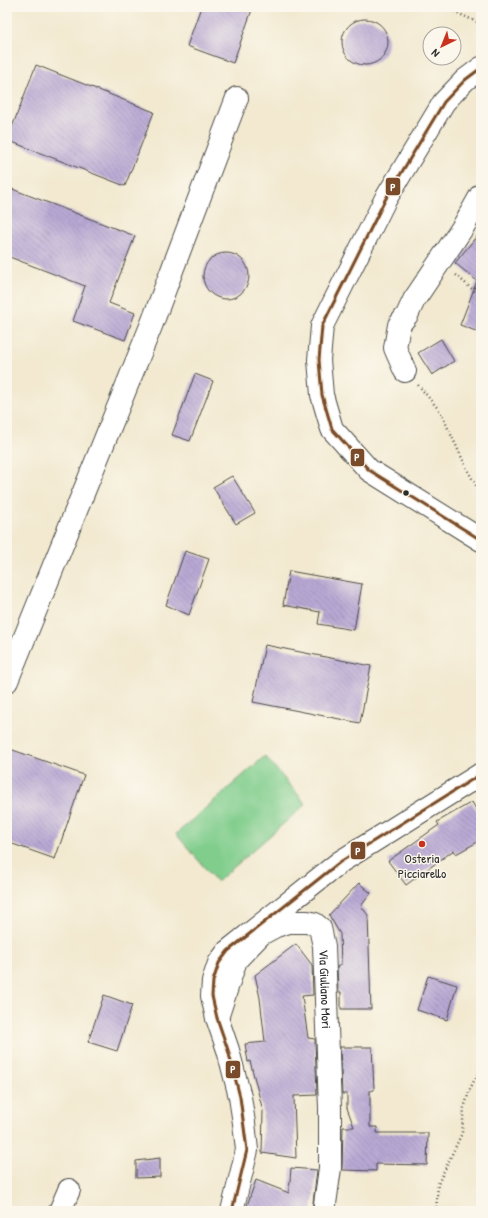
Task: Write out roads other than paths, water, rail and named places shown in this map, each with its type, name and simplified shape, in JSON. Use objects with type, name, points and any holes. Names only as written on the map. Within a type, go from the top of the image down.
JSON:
[{"type":"main road","points":[[481,68],[465,80],[444,102],[385,200],[322,326],[319,360],[322,395],[332,429],[358,458],[369,470],[481,540]]},
{"type":"main road","points":[[7,681],[151,326],[237,98]]},
{"type":"main road","points":[[406,371],[395,348],[399,325],[407,315],[414,300],[463,227],[481,195]]},
{"type":"main road","points":[[232,1211],[247,1150],[240,1097],[212,996],[213,981],[219,963],[228,951],[340,862],[481,774]]},
{"type":"main road","name":"Via Giuliano Mori","points":[[217,1018],[236,960],[261,934],[276,926],[289,922],[307,922],[315,924],[320,928],[324,946],[330,1108],[330,1168],[324,1211]]},
{"type":"main road","points":[[60,1211],[69,1190]]},
{"type":"place","name":"Osteria Picciarello","points":[[422,844]]}]
